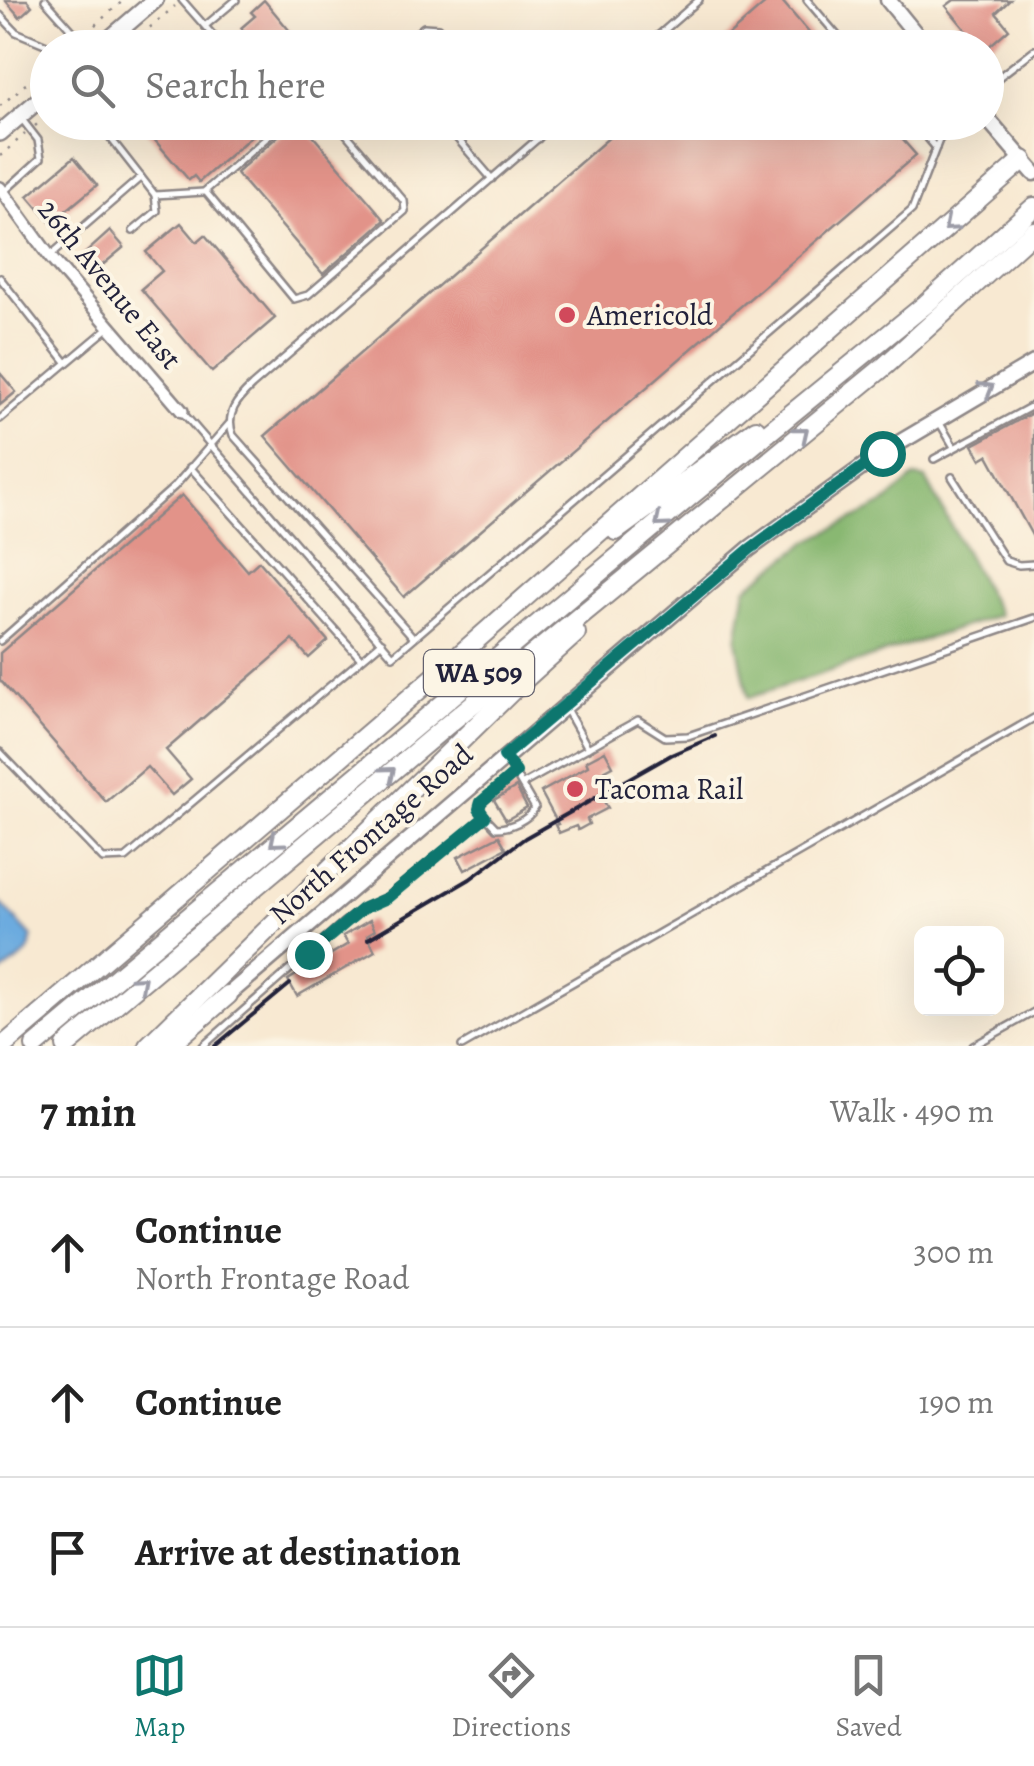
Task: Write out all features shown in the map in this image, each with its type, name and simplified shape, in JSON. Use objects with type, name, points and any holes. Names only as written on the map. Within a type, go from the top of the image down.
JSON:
[{"type":"highway","points":[[3,1046],[1028,167]]},
{"type":"highway","name":"WA 509","points":[[66,1046],[416,751],[886,365],[1012,240],[1034,207]]},
{"type":"highway","name":"WA 509","points":[[35,1046],[694,492],[926,304],[1012,240],[1034,231]]},
{"type":"highway","points":[[440,672],[608,538],[926,304]]},
{"type":"highway","points":[[148,1046],[516,688],[752,474]]},
{"type":"highway","points":[[169,1046],[228,995]]},
{"type":"main road","points":[[121,30],[155,0]]},
{"type":"main road","points":[[0,132],[30,107]]},
{"type":"street","points":[[890,1],[913,30]]},
{"type":"street","points":[[1004,139],[1028,167]]},
{"type":"street","name":"26th Avenue East","points":[[2,190],[50,256],[182,412]]},
{"type":"street","name":"North Frontage Road","points":[[228,995],[750,549],[882,453],[1034,362]]},
{"type":"lane","points":[[44,0],[72,30]]},
{"type":"lane","points":[[182,0],[208,30]]},
{"type":"lane","points":[[205,26],[236,0]]},
{"type":"lane","points":[[665,30],[699,0]]},
{"type":"lane","points":[[807,0],[833,30]]},
{"type":"lane","points":[[0,16],[16,32],[30,38]]},
{"type":"lane","points":[[1004,74],[1034,50]]},
{"type":"lane","points":[[19,116],[30,130]]},
{"type":"lane","points":[[2,190],[41,158],[38,140]]},
{"type":"lane","points":[[112,140],[155,195],[157,211],[133,231]]},
{"type":"lane","points":[[155,195],[205,192],[264,140]]},
{"type":"lane","points":[[205,192],[294,299],[303,298],[405,211],[406,206],[351,140]]},
{"type":"lane","points":[[458,140],[492,179]]},
{"type":"lane","points":[[0,640],[174,487],[212,447],[229,424],[236,401],[252,386],[537,140]]},
{"type":"lane","points":[[929,140],[936,148]]},
{"type":"lane","points":[[182,412],[393,656],[912,210],[939,140]]},
{"type":"lane","points":[[50,256],[140,177]]},
{"type":"lane","points":[[0,278],[66,362]]},
{"type":"lane","points":[[0,419],[110,327]]},
{"type":"lane","points":[[934,459],[1034,405]]},
{"type":"lane","points":[[938,418],[954,447]]},
{"type":"lane","points":[[229,424],[234,435],[413,637]]},
{"type":"lane","points":[[190,467],[361,659]]},
{"type":"lane","points":[[952,478],[1006,560],[1034,564]]},
{"type":"lane","points":[[523,784],[638,720],[665,737],[688,736],[1034,618]]},
{"type":"lane","points":[[0,752],[103,858],[126,858],[382,642]]},
{"type":"lane","points":[[564,705],[588,748]]},
{"type":"lane","points":[[462,1046],[1034,718]]},
{"type":"lane","points":[[504,756],[516,772],[534,806],[532,814],[499,829],[479,809],[481,802],[516,772]]},
{"type":"lane","points":[[202,1046],[344,922],[387,898],[485,817]]},
{"type":"lane","points":[[228,995],[242,1011]]},
{"type":"lane","points":[[973,1046],[1034,1012]]},
{"type":"path","points":[[88,30],[124,0]]},
{"type":"path","points":[[147,30],[182,0]]},
{"type":"path","points":[[0,106],[30,80]]},
{"type":"green space","points":[[914,477],[926,479],[999,615],[748,698],[737,640],[746,588],[809,541],[884,504]]},
{"type":"water","points":[[0,902],[32,937],[26,954],[0,974]]},
{"type":"building","points":[[5,0],[27,0],[32,6],[20,17]]},
{"type":"building","points":[[264,0],[289,30],[243,30],[255,16],[251,12]]},
{"type":"building","points":[[769,0],[781,0],[807,30],[735,30]]},
{"type":"building","points":[[954,0],[1010,0],[996,13],[1009,29],[1004,33],[1004,30],[966,30],[946,6]]},
{"type":"building","points":[[155,140],[247,140],[199,182],[194,176],[189,180]]},
{"type":"building","points":[[274,140],[316,140],[385,220],[323,274],[236,173]]},
{"type":"building","name":"Americold","points":[[606,140],[903,140],[916,155],[404,597],[265,436]]},
{"type":"building","points":[[74,157],[97,185],[51,223],[28,196]]},
{"type":"building","points":[[181,223],[197,242],[205,235],[275,318],[212,372],[141,289],[162,271],[146,252]]},
{"type":"building","points":[[110,231],[124,247],[93,273],[80,258]]},
{"type":"building","points":[[0,373],[16,392],[0,405]]},
{"type":"building","points":[[1034,412],[1034,539],[988,455],[981,459],[973,445]]},
{"type":"building","points":[[182,495],[248,571],[259,561],[328,641],[309,658],[293,640],[166,750],[191,779],[172,795],[147,767],[106,802],[0,680],[0,653]]},
{"type":"building","name":"Tacoma Rail","points":[[605,751],[613,766],[596,775],[608,797],[603,800],[608,808],[587,819],[589,824],[578,830],[576,826],[559,833],[541,792],[588,766],[586,761]]},
{"type":"building","points":[[516,787],[527,808],[506,820],[494,800]]},
{"type":"building","points":[[499,836],[506,848],[465,870],[458,857]]},
{"type":"building","points":[[370,920],[375,930],[367,935],[375,951],[297,996],[288,980],[348,944],[343,936]]},
{"type":"railway","points":[[368,939],[470,879],[525,838],[671,755],[715,736]]},
{"type":"railway","points":[[215,1046],[290,984]]},
{"type":"place","name":"Americold","points":[[567,315]]},
{"type":"place","name":"Tacoma Rail","points":[[575,789]]},
{"type":"route","points":[[309,954],[362,909],[387,898],[485,817],[479,809],[481,802],[516,772],[504,756],[687,599],[882,453]]}]
